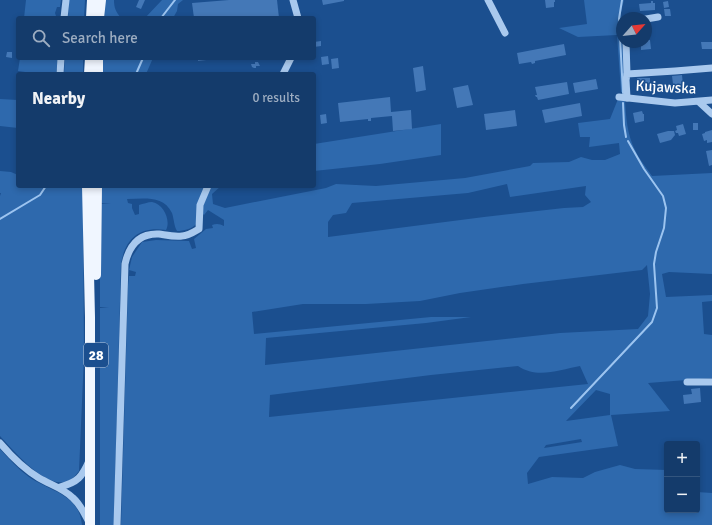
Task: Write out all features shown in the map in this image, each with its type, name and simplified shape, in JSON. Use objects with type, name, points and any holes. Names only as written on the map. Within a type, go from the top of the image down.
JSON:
[{"type":"main road","points":[[91,16],[92,0]]},
{"type":"main road","points":[[99,16],[101,0]]},
{"type":"main road","points":[[89,72],[90,60]]},
{"type":"main road","points":[[98,60],[98,72]]},
{"type":"main road","name":"28","points":[[88,188],[90,459],[92,525]]},
{"type":"main road","name":"28","points":[[92,525],[96,188]]},
{"type":"street","points":[[64,16],[66,0]]},
{"type":"street","points":[[293,0],[297,16]]},
{"type":"street","points":[[488,0],[505,33]]},
{"type":"street","points":[[652,18],[658,17]]},
{"type":"street","points":[[626,48],[627,98]]},
{"type":"street","points":[[60,72],[61,60]]},
{"type":"street","points":[[284,72],[290,60]]},
{"type":"street","points":[[627,74],[712,68]]},
{"type":"street","name":"Kujawska","points":[[619,97],[675,103],[712,100]]},
{"type":"street","points":[[699,102],[712,114]]},
{"type":"street","points":[[117,525],[124,264],[127,253],[132,245],[140,238],[158,234],[182,236],[199,229],[200,204],[207,188]]},
{"type":"street","points":[[687,382],[712,382]]},
{"type":"street","points":[[0,443],[29,471],[60,487],[79,504],[92,525]]},
{"type":"street","points":[[60,487],[72,483],[81,477],[90,459]]},
{"type":"shaded area","points":[[26,0],[61,0],[60,7],[57,7],[55,13],[56,16],[24,16]]},
{"type":"shaded area","points":[[69,0],[85,0],[84,16],[68,16]]},
{"type":"shaded area","points":[[105,0],[114,0],[114,5],[120,16],[104,16]]},
{"type":"shaded area","points":[[162,0],[183,0],[178,4],[174,16],[147,16]]},
{"type":"shaded area","points":[[584,0],[624,0],[621,12],[616,12],[616,35],[578,37],[559,28],[587,24]]},
{"type":"shaded area","points":[[618,48],[623,48],[625,92],[621,92]]},
{"type":"shaded area","points":[[20,60],[58,60],[56,72],[18,71]]},
{"type":"shaded area","points":[[65,60],[83,60],[83,72],[64,72]]},
{"type":"shaded area","points":[[102,60],[152,60],[147,72],[102,72]]},
{"type":"shaded area","points":[[0,99],[16,100],[16,128],[0,126]]},
{"type":"shaded area","points":[[618,99],[625,100],[627,125],[632,144],[638,157],[652,176],[712,173],[712,274],[669,272],[662,274],[666,297],[712,295],[712,301],[702,302],[704,334],[712,335],[712,378],[648,383],[670,411],[611,415],[618,446],[539,457],[527,473],[528,484],[552,477],[583,478],[595,472],[620,465],[635,469],[664,470],[664,513],[700,513],[700,492],[712,493],[712,525],[121,525],[128,286],[129,276],[135,276],[136,272],[129,270],[132,257],[142,242],[156,240],[189,241],[192,249],[196,248],[194,239],[206,229],[213,228],[212,225],[215,224],[224,226],[224,220],[208,210],[204,215],[203,214],[202,208],[210,188],[219,188],[212,194],[213,204],[225,208],[326,188],[336,184],[376,186],[465,178],[530,166],[533,163],[569,162],[581,157],[592,160],[605,160],[620,154],[619,143],[589,147],[590,137],[580,137],[578,123],[610,119]],"holes":[[[507,184],[510,197],[586,186],[585,195],[591,202],[583,207],[484,217],[328,237],[328,222],[333,215],[346,213],[352,203],[468,193]],[[647,265],[650,294],[648,316],[638,329],[560,333],[265,365],[266,338],[426,323],[471,317],[431,317],[254,334],[252,312],[303,304],[366,304],[420,301],[460,293],[523,284],[642,270]],[[518,366],[525,370],[540,373],[580,366],[588,384],[269,417],[270,395]],[[596,390],[610,394],[610,415],[566,421]],[[581,439],[582,442],[544,448],[546,445]]]},
{"type":"shaded area","points":[[441,124],[441,155],[380,164],[316,171],[316,144]]},
{"type":"shaded area","points":[[0,171],[16,174],[16,188],[83,188],[84,356],[79,471],[71,479],[64,482],[56,482],[38,473],[20,458],[0,436]]},
{"type":"shaded area","points":[[101,188],[205,188],[201,211],[197,223],[182,231],[177,231],[172,213],[164,203],[152,199],[127,199],[128,203],[132,204],[135,215],[139,214],[139,205],[150,202],[156,203],[163,209],[168,222],[166,230],[148,230],[135,236],[126,248],[121,264],[114,525],[100,525],[100,308],[109,308],[100,307],[100,204],[111,203],[101,203]]},
{"type":"shaded area","points":[[0,449],[29,477],[70,500],[80,515],[82,525],[0,525]]},
{"type":"building","points":[[139,0],[145,0],[141,9],[136,7]]},
{"type":"building","points":[[229,0],[277,0],[279,16],[194,16],[192,3]]},
{"type":"building","points":[[322,0],[344,0],[344,1],[323,5]]},
{"type":"building","points":[[545,0],[555,0],[554,7],[546,8]]},
{"type":"building","points":[[651,1],[655,3],[655,10],[640,11],[639,4],[651,3]]},
{"type":"building","points":[[668,1],[669,7],[664,8],[663,2]]},
{"type":"building","points":[[664,9],[670,9],[671,16],[665,16]]},
{"type":"building","points":[[321,41],[321,46],[316,47],[316,42]]},
{"type":"building","points":[[701,42],[712,42],[712,49],[702,49]]},
{"type":"building","points":[[564,44],[566,55],[535,61],[535,63],[532,64],[531,62],[519,64],[517,53]]},
{"type":"building","points":[[641,48],[651,48],[651,49],[641,50]]},
{"type":"building","points":[[7,52],[12,52],[12,58],[6,57]]},
{"type":"building","points":[[328,56],[329,64],[322,65],[321,57]]},
{"type":"building","points":[[338,58],[339,68],[332,69],[331,59]]},
{"type":"building","points":[[255,62],[258,62],[260,66],[256,66],[256,68],[252,67],[251,64],[255,64]]},
{"type":"building","points":[[423,66],[426,90],[416,92],[413,68]]},
{"type":"building","points":[[682,75],[683,85],[674,86],[672,76]]},
{"type":"building","points":[[637,78],[650,78],[650,85],[638,86]]},
{"type":"building","points":[[596,79],[598,89],[575,93],[573,83]]},
{"type":"building","points":[[567,82],[569,94],[538,100],[535,95],[537,95],[535,87]]},
{"type":"building","points":[[468,85],[473,105],[457,108],[453,88]]},
{"type":"building","points":[[390,97],[391,112],[411,110],[412,129],[393,131],[392,116],[371,118],[371,121],[368,121],[368,119],[340,122],[338,103]]},
{"type":"building","points":[[580,103],[582,116],[545,123],[542,110]]},
{"type":"building","points":[[515,110],[517,126],[486,130],[484,114]]},
{"type":"building","points":[[642,111],[644,114],[644,121],[635,123],[633,113]]},
{"type":"building","points":[[326,114],[327,123],[321,124],[320,115]]},
{"type":"building","points":[[693,123],[698,123],[698,130],[693,130]]},
{"type":"building","points":[[683,124],[686,134],[679,136],[675,131],[677,130],[676,126]]},
{"type":"building","points":[[712,130],[712,142],[707,143],[707,140],[704,141],[702,134]]},
{"type":"building","points":[[674,131],[675,135],[671,140],[660,143],[657,134]]},
{"type":"building","points":[[712,150],[712,165],[709,166],[706,151]]},
{"type":"building","points":[[700,388],[701,402],[684,404],[683,395],[692,394],[691,389]]},
{"type":"waterway","points":[[163,16],[175,0]]},
{"type":"waterway","points":[[622,0],[619,19],[623,93]]},
{"type":"waterway","points":[[137,72],[142,60]]},
{"type":"waterway","points":[[623,103],[626,137]]},
{"type":"waterway","points":[[571,408],[652,322],[657,308],[654,264],[656,252],[664,228],[666,208],[663,196],[644,169],[628,141]]},
{"type":"waterway","points":[[0,219],[40,195],[45,188]]}]
